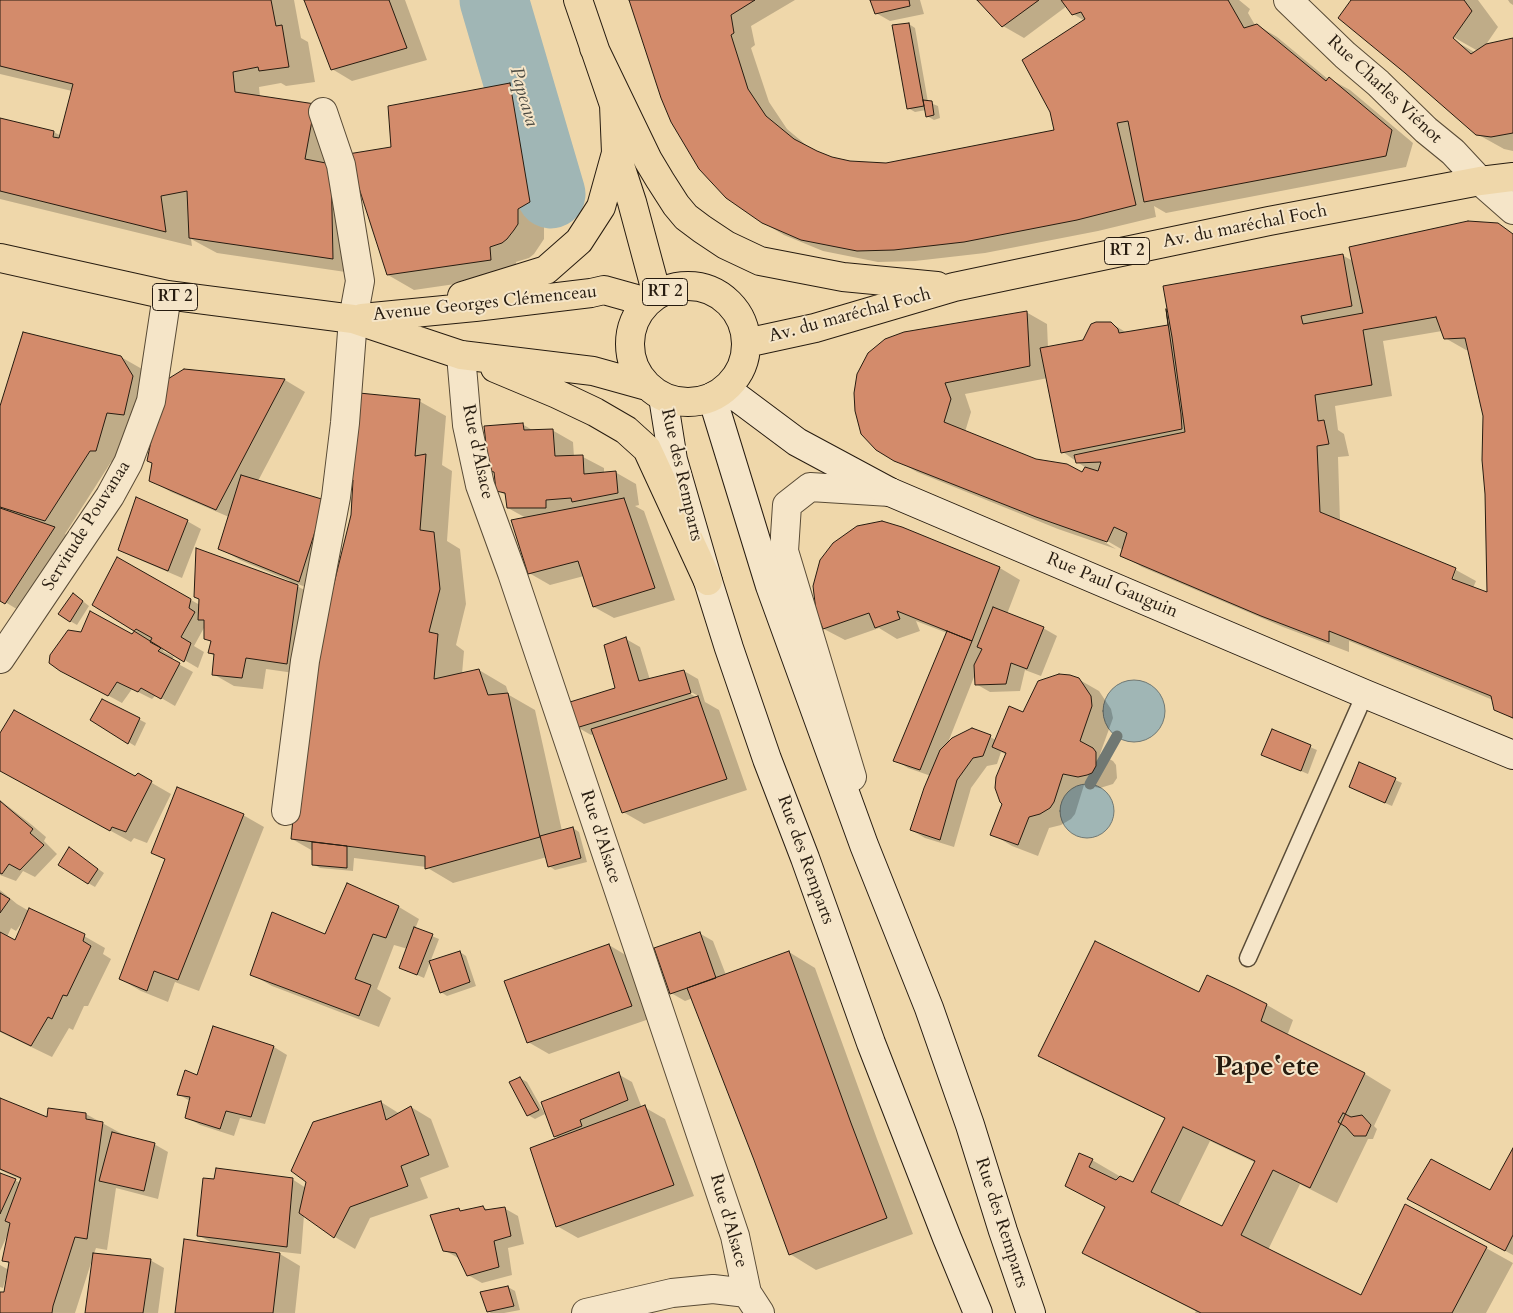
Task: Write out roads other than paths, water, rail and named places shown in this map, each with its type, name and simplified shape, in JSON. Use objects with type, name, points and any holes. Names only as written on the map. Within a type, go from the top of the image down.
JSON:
[{"type":"main road","points":[[578,0],[614,105],[616,153],[632,202],[652,298]]},
{"type":"main road","points":[[594,48],[648,160],[676,205],[686,217],[726,245],[760,261],[843,277],[954,287]]},
{"type":"main road","points":[[414,312],[546,270],[579,241],[601,207],[616,153]]},
{"type":"main road","name":"Av. du maréchal Foch","points":[[746,343],[815,328],[954,287],[1269,221],[1480,181],[1513,177]]},
{"type":"main road","name":"RT 2","points":[[0,258],[168,296],[353,319]]},
{"type":"main road","name":"RT 2","points":[[677,287],[696,287],[716,294],[732,306],[742,323],[746,343],[741,368],[719,393],[696,402],[679,402],[655,392],[638,374],[631,360],[631,328],[638,315],[652,298],[677,287]]},
{"type":"main road","name":"Avenue Georges Clémenceau","points":[[353,319],[475,307],[604,290],[652,298]]},
{"type":"main road","name":"Avenue Georges Clémenceau","points":[[353,319],[461,355],[593,371],[655,392]]},
{"type":"main road","points":[[461,355],[557,394],[595,412],[626,430],[647,450],[708,581]]},
{"type":"street","name":"Rue Charles Viénot","points":[[1288,0],[1513,210]]},
{"type":"street","points":[[286,812],[305,661],[336,497],[346,423],[353,319],[360,281],[341,165],[323,112]]},
{"type":"street","name":"Servitude Pouvanaa","points":[[0,659],[110,496],[128,463],[150,401],[168,296]]},
{"type":"street","name":"Rue d'Alsace","points":[[461,355],[467,425],[480,485],[515,582],[735,1236],[753,1303]]},
{"type":"street","name":"Rue des Remparts","points":[[655,392],[708,581],[767,759],[805,858],[871,1043],[978,1313]]},
{"type":"street","name":"Rue des Remparts","points":[[719,393],[770,586],[864,845],[929,1008],[970,1125],[1003,1232],[1031,1313]]},
{"type":"street","name":"Rue Paul Gauguin","points":[[719,393],[797,442],[890,492],[1513,755]]},
{"type":"street","points":[[890,492],[810,487],[787,505],[784,551],[895,922]]},
{"type":"street","points":[[586,1313],[672,1293],[712,1289],[753,1303]]},
{"type":"lane","points":[[1248,958],[1365,694]]},
{"type":"waterway","name":"Papeava","points":[[494,0],[551,194]]},
{"type":"waterway","points":[[1090,784],[1117,736]]},
{"type":"district","name":"Papeʻete","points":[[1267,1069]]}]
